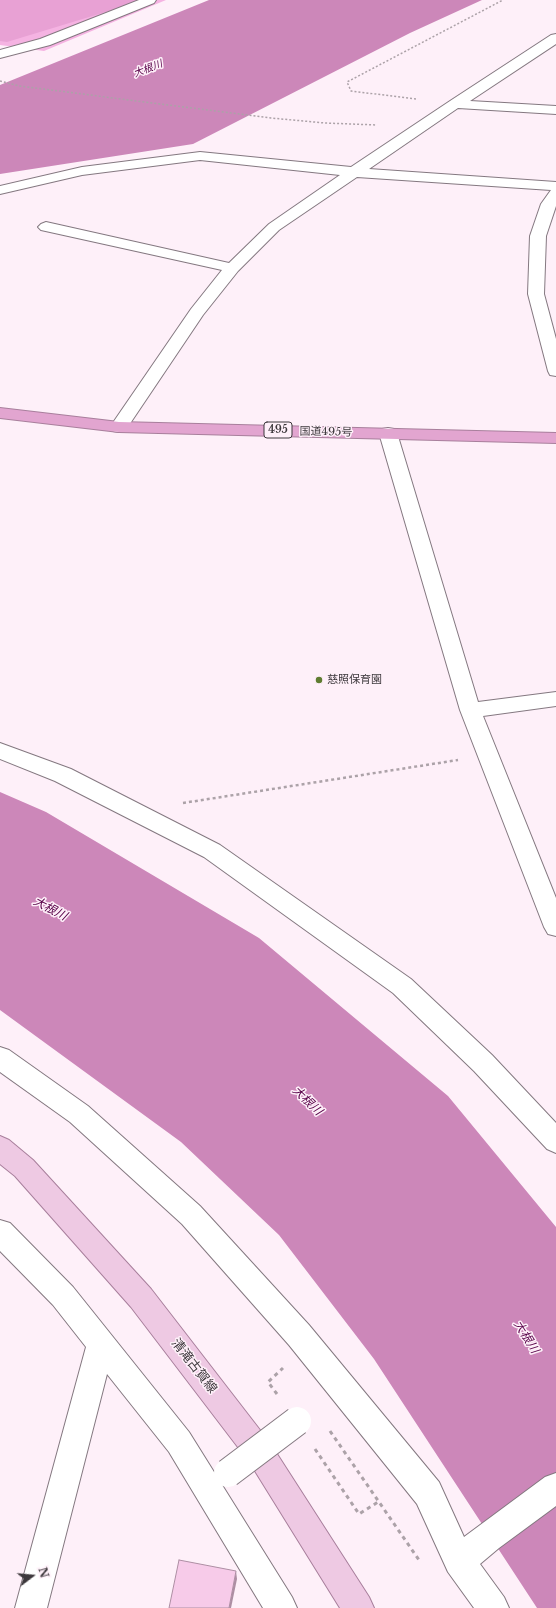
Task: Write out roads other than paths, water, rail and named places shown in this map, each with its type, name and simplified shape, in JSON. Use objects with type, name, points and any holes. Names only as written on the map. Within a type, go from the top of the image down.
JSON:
[{"type":"highway","name":"国道495号","points":[[0,413],[119,427],[556,438]]},
{"type":"main road","name":"清滝古賀線","points":[[0,1148],[24,1168],[146,1304],[260,1453],[358,1608]]},
{"type":"street","points":[[0,54],[45,42],[150,0]]},
{"type":"street","points":[[119,427],[197,312],[232,268],[274,227],[420,127],[556,38]]},
{"type":"street","points":[[455,104],[556,110]]},
{"type":"street","points":[[0,190],[82,171],[200,156],[353,172],[556,186]]},
{"type":"street","points":[[556,193],[549,204],[538,236],[536,294],[556,371]]},
{"type":"street","points":[[46,227],[232,268]]},
{"type":"street","points":[[388,433],[470,710],[556,927]]},
{"type":"street","points":[[470,710],[556,700]]},
{"type":"street","points":[[0,751],[63,775],[212,851],[402,986],[483,1063],[556,1141]]},
{"type":"street","points":[[0,1058],[79,1114],[196,1221],[299,1334],[428,1493],[460,1561],[493,1608]]},
{"type":"street","points":[[0,1232],[63,1296],[179,1442],[281,1608]]},
{"type":"street","points":[[31,1608],[101,1344]]},
{"type":"street","points":[[228,1473],[297,1421]]},
{"type":"street","points":[[460,1561],[488,1537],[556,1488]]},
{"type":"water","name":"大根川","points":[[209,0],[482,0],[410,33],[193,144],[0,174],[0,85]]},
{"type":"water","name":"大根川","points":[[0,792],[46,812],[259,938],[448,1096],[556,1227],[556,1608],[537,1608],[374,1359],[279,1235],[181,1142],[0,1010]]},
{"type":"place","name":"慈照保育園","points":[[319,680]]}]
